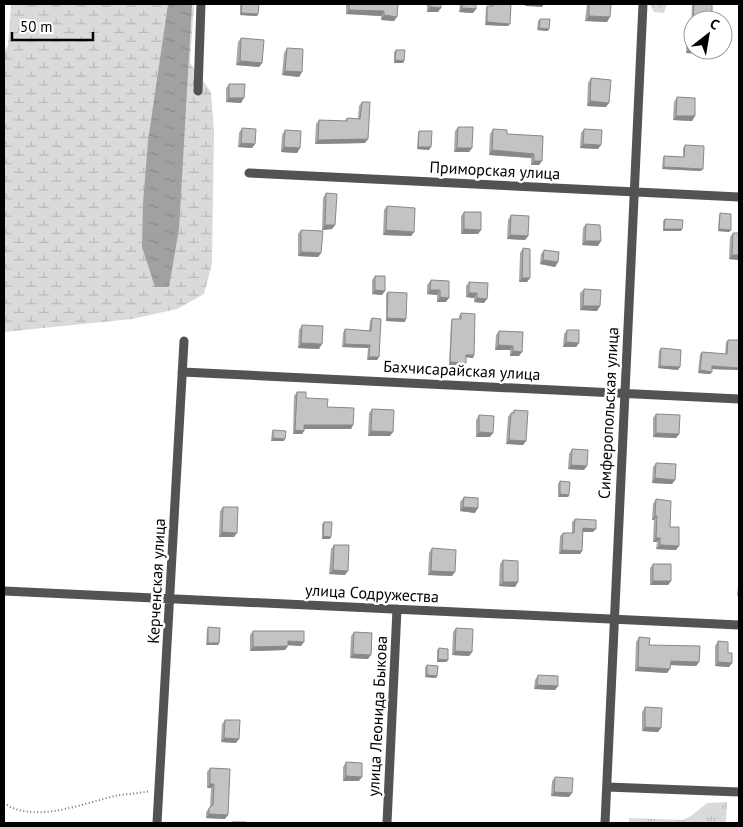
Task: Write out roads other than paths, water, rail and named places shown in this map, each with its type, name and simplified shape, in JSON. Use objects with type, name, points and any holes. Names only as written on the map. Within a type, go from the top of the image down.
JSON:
[{"type":"street","points":[[198,90],[201,4]]},
{"type":"street","name":"Симферопольская улица","points":[[605,823],[642,4]]},
{"type":"street","name":"Приморская улица","points":[[249,172],[739,197]]},
{"type":"street","name":"Керченская улица","points":[[157,823],[184,341]]},
{"type":"street","name":"Бахчисарайская улица","points":[[182,372],[739,399]]},
{"type":"street","name":"улица Содружества","points":[[4,591],[739,625]]},
{"type":"street","name":"улица Леонида Быкова","points":[[386,823],[397,609]]},
{"type":"street","points":[[607,787],[739,792]]},
{"type":"water","points":[[168,4],[192,4],[179,229],[169,287],[155,287],[142,247],[143,203],[148,141]]}]
